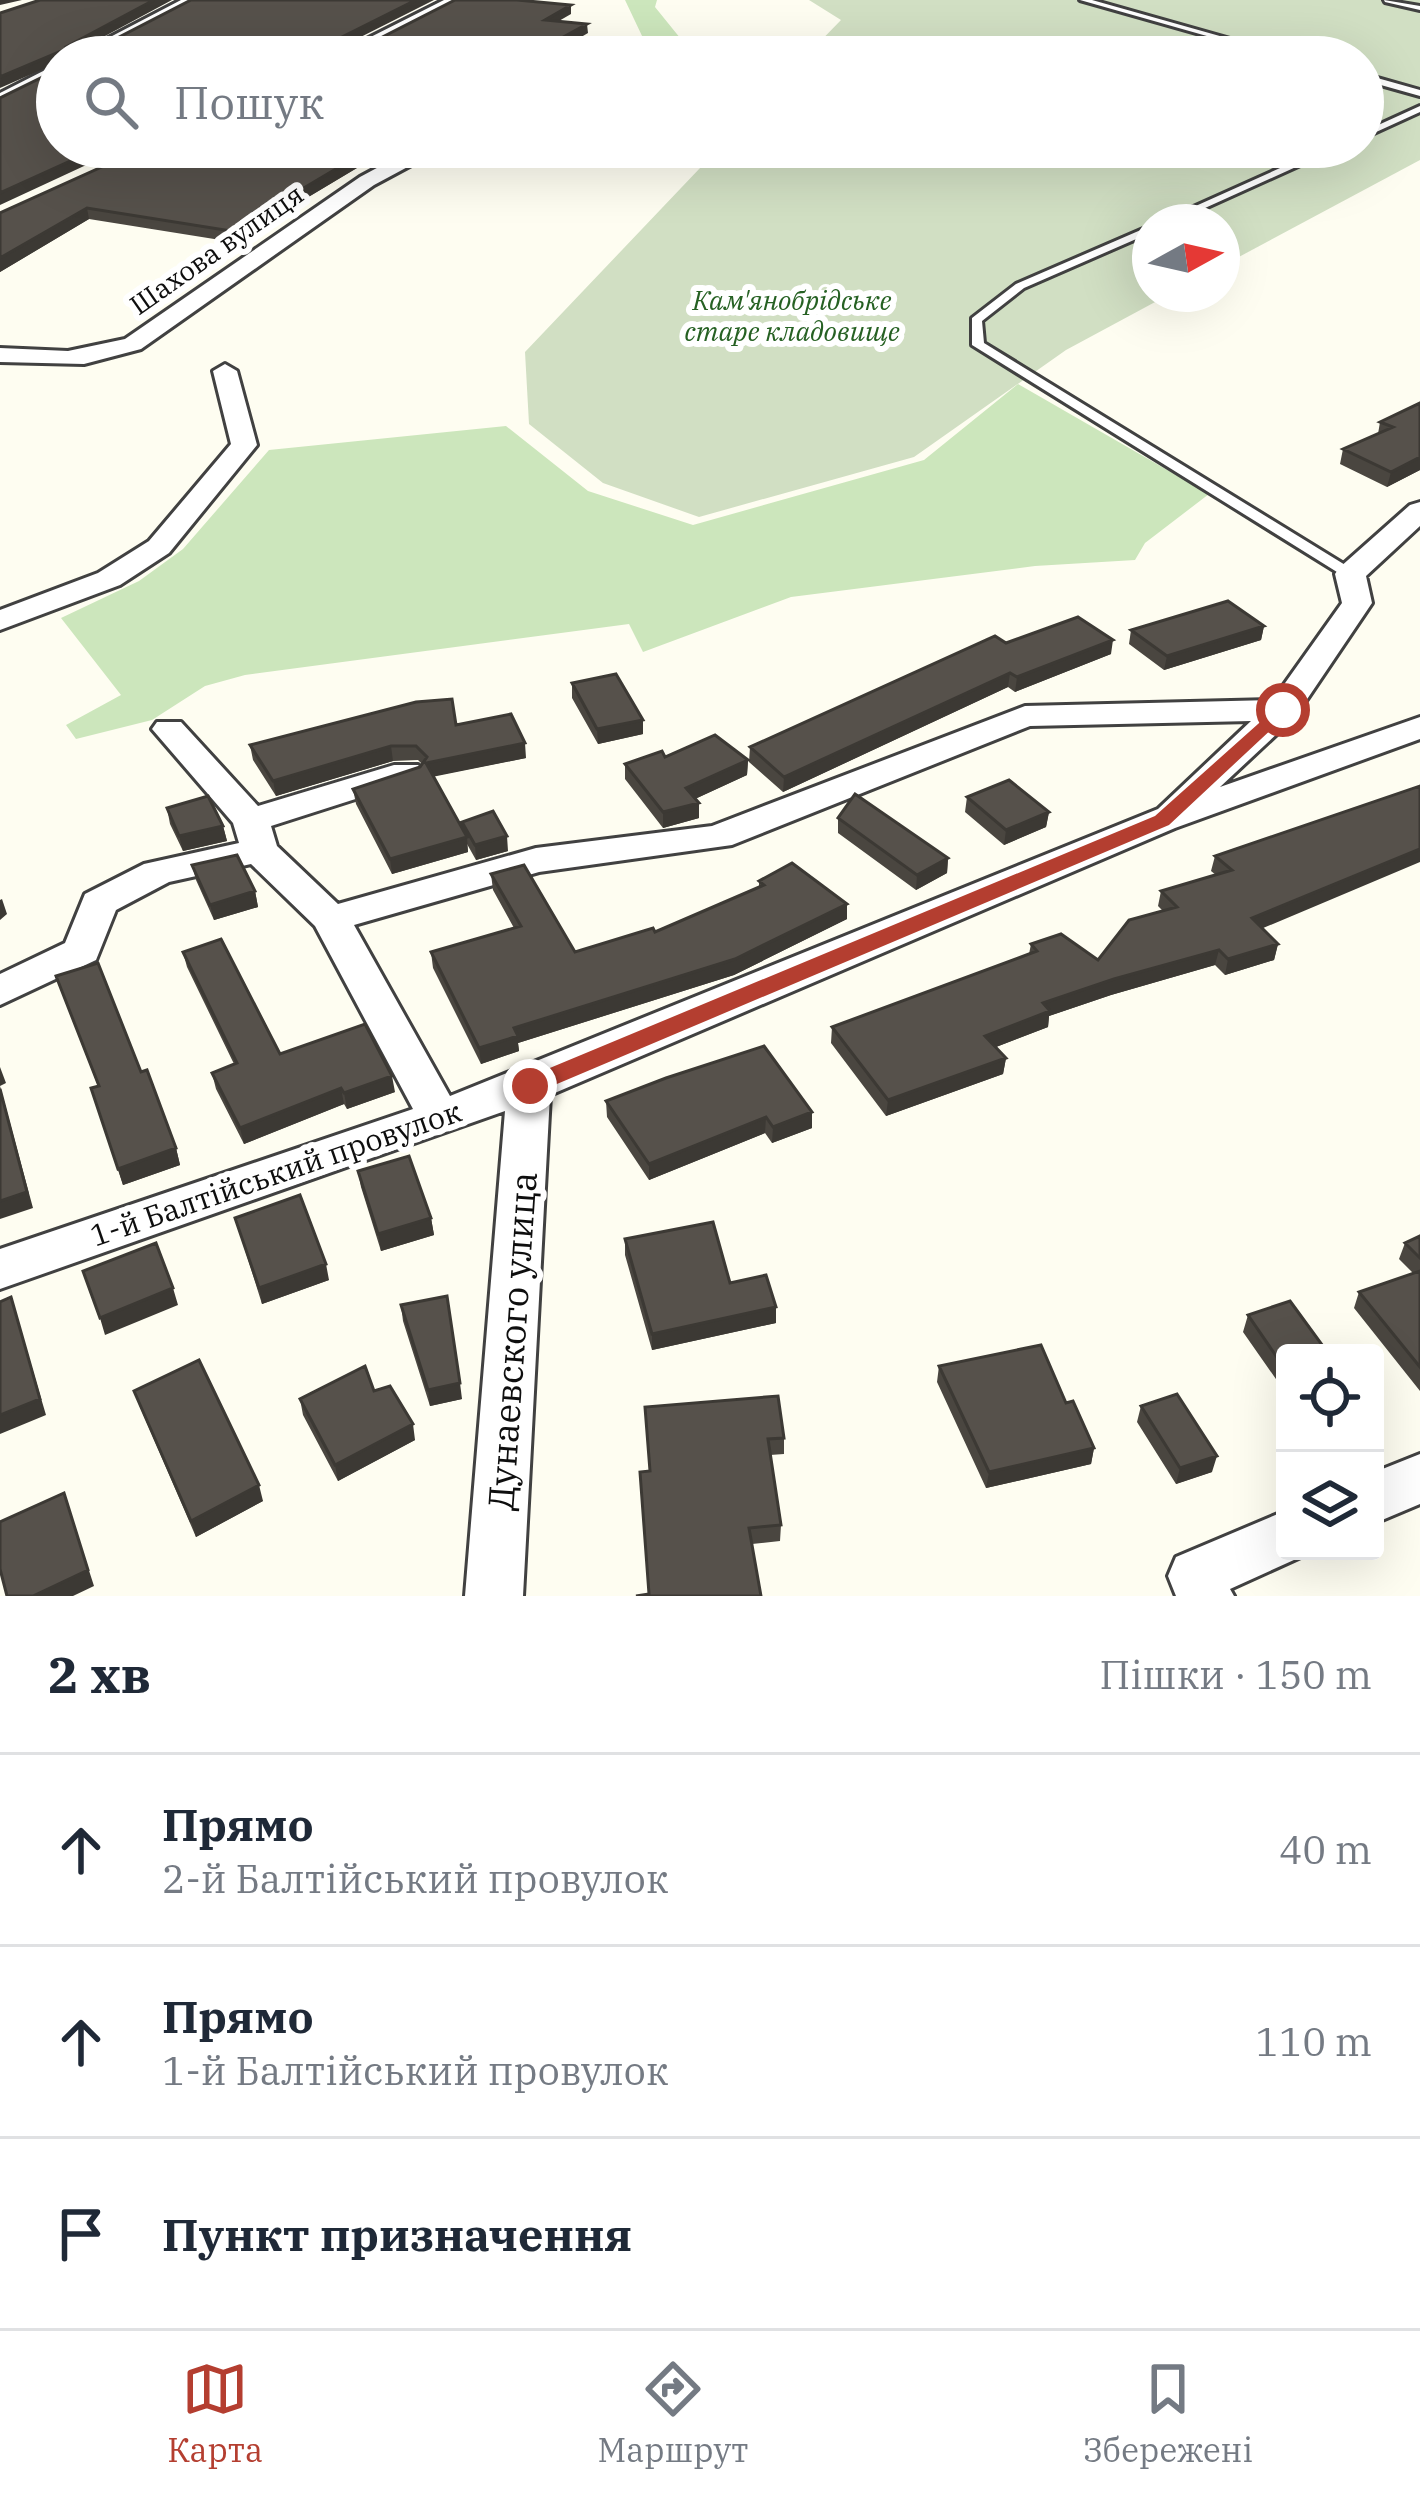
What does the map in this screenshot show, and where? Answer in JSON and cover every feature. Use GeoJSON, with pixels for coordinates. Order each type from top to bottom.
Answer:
{"type":"FeatureCollection","features":[{"type":"Feature","properties":{"kind":"street"},"geometry":{"type":"LineString","coordinates":[[121,36],[192,0]]}},
{"type":"Feature","properties":{"kind":"street"},"geometry":{"type":"LineString","coordinates":[[383,36],[456,0]]}},
{"type":"Feature","properties":{"kind":"street"},"geometry":{"type":"LineString","coordinates":[[0,100],[36,80]]}},
{"type":"Feature","properties":{"kind":"street","name":"Шахова вулиця"},"geometry":{"type":"LineString","coordinates":[[0,356],[74,360],[101,357],[133,344],[392,168]]}},
{"type":"Feature","properties":{"kind":"street"},"geometry":{"type":"LineString","coordinates":[[0,621],[109,579],[159,547],[244,445],[225,371]]}},
{"type":"Feature","properties":{"kind":"street"},"geometry":{"type":"LineString","coordinates":[[1162,820],[1283,710],[1357,603],[1351,574],[1420,511]]}},
{"type":"Feature","properties":{"kind":"street"},"geometry":{"type":"LineString","coordinates":[[331,919],[536,860],[719,838],[1025,716],[1283,710]]}},
{"type":"Feature","properties":{"kind":"street","name":"1-й Балтійський провулок"},"geometry":{"type":"LineString","coordinates":[[0,1269],[530,1086],[1162,820],[1420,727]]}},
{"type":"Feature","properties":{"kind":"street"},"geometry":{"type":"LineString","coordinates":[[169,729],[255,836],[331,919],[439,1117]]}},
{"type":"Feature","properties":{"kind":"street"},"geometry":{"type":"LineString","coordinates":[[0,992],[82,951],[99,903],[157,873],[406,772]]}},
{"type":"Feature","properties":{"kind":"street","name":"Дунаевского улица"},"geometry":{"type":"LineString","coordinates":[[494,1596],[530,1086]]}},
{"type":"Feature","properties":{"kind":"street"},"geometry":{"type":"LineString","coordinates":[[1384,1494],[1420,1478]]}},
{"type":"Feature","properties":{"kind":"street"},"geometry":{"type":"LineString","coordinates":[[1205,1596],[1196,1576],[1276,1541]]}},
{"type":"Feature","properties":{"kind":"lane"},"geometry":{"type":"LineString","coordinates":[[1084,0],[1214,36]]}},
{"type":"Feature","properties":{"kind":"lane"},"geometry":{"type":"LineString","coordinates":[[1388,0],[1420,8]]}},
{"type":"Feature","properties":{"kind":"lane"},"geometry":{"type":"LineString","coordinates":[[1384,83],[1420,93]]}},
{"type":"Feature","properties":{"kind":"lane"},"geometry":{"type":"LineString","coordinates":[[1384,126],[1420,110]]}},
{"type":"Feature","properties":{"kind":"lane"},"geometry":{"type":"LineString","coordinates":[[1206,204],[1287,168]]}},
{"type":"Feature","properties":{"kind":"lane"},"geometry":{"type":"LineString","coordinates":[[1132,237],[1020,286],[976,320],[978,346],[1134,436],[1351,574]]}},
{"type":"Feature","properties":{"kind":"green space"},"geometry":{"type":"Polygon","coordinates":[[[625,0],[657,0],[655,7],[678,36],[642,36],[625,0]]]}},
{"type":"Feature","properties":{"kind":"green space","name":"Кам'янобрідське старе кладовище"},"geometry":{"type":"Polygon","coordinates":[[[809,0],[1420,0],[1420,160],[1240,256],[1240,204],[1132,204],[1132,312],[1137,312],[1066,350],[914,457],[699,517],[603,483],[529,424],[525,352],[700,168],[1384,168],[1384,36],[825,36],[841,20],[809,0]]]}},
{"type":"Feature","properties":{"kind":"green space"},"geometry":{"type":"Polygon","coordinates":[[[1018,384],[1209,494],[1145,543],[1135,560],[1035,566],[791,597],[643,652],[629,624],[245,675],[205,686],[152,720],[76,739],[66,725],[121,695],[61,618],[139,581],[183,549],[269,450],[506,426],[588,491],[693,525],[924,460],[1018,384]]]}},
{"type":"Feature","properties":{"kind":"building"},"geometry":{"type":"Polygon","coordinates":[[[40,0],[154,0],[87,36],[36,36],[36,62],[0,77],[0,13],[40,0]]]}},
{"type":"Feature","properties":{"kind":"building"},"geometry":{"type":"Polygon","coordinates":[[[191,0],[416,0],[344,36],[121,36],[191,0]]]}},
{"type":"Feature","properties":{"kind":"building"},"geometry":{"type":"Polygon","coordinates":[[[455,0],[571,5],[545,20],[587,24],[565,36],[384,36],[455,0]]]}},
{"type":"Feature","properties":{"kind":"building"},"geometry":{"type":"Polygon","coordinates":[[[36,80],[36,168],[55,168],[0,193],[0,98],[36,80]]]}},
{"type":"Feature","properties":{"kind":"building"},"geometry":{"type":"Polygon","coordinates":[[[100,168],[338,168],[231,231],[87,208],[0,258],[0,213],[100,168]]]}},
{"type":"Feature","properties":{"kind":"building"},"geometry":{"type":"Polygon","coordinates":[[[1420,403],[1420,457],[1391,472],[1343,449],[1393,427],[1380,422],[1420,403]]]}},
{"type":"Feature","properties":{"kind":"building"},"geometry":{"type":"Polygon","coordinates":[[[1228,601],[1264,626],[1167,656],[1131,630],[1228,601]]]}},
{"type":"Feature","properties":{"kind":"building"},"geometry":{"type":"Polygon","coordinates":[[[1078,617],[1113,640],[1017,677],[1010,673],[784,777],[750,747],[995,636],[1006,643],[1078,617]]]}},
{"type":"Feature","properties":{"kind":"building"},"geometry":{"type":"Polygon","coordinates":[[[616,674],[643,720],[597,729],[572,683],[616,674]]]}},
{"type":"Feature","properties":{"kind":"building"},"geometry":{"type":"Polygon","coordinates":[[[452,699],[456,725],[511,714],[525,743],[426,763],[467,837],[390,859],[353,789],[420,767],[427,757],[416,746],[391,746],[273,781],[250,745],[416,702],[452,699]]]}},
{"type":"Feature","properties":{"kind":"building"},"geometry":{"type":"Polygon","coordinates":[[[715,735],[748,760],[686,788],[699,803],[663,812],[625,764],[662,751],[665,757],[715,735]]]}},
{"type":"Feature","properties":{"kind":"building"},"geometry":{"type":"Polygon","coordinates":[[[1009,780],[1049,812],[1006,830],[967,797],[1009,780]]]}},
{"type":"Feature","properties":{"kind":"building"},"geometry":{"type":"Polygon","coordinates":[[[1420,786],[1420,849],[1252,918],[1278,944],[1228,959],[1219,950],[1043,1003],[1050,1011],[985,1036],[1006,1058],[888,1100],[832,1027],[1037,951],[1031,944],[1061,934],[1098,960],[1129,920],[1177,907],[1161,891],[1232,870],[1215,856],[1420,786]]]}},
{"type":"Feature","properties":{"kind":"building"},"geometry":{"type":"Polygon","coordinates":[[[855,794],[948,858],[917,875],[838,818],[855,794]]]}},
{"type":"Feature","properties":{"kind":"building"},"geometry":{"type":"Polygon","coordinates":[[[208,796],[223,826],[179,836],[167,808],[208,796]]]}},
{"type":"Feature","properties":{"kind":"building"},"geometry":{"type":"Polygon","coordinates":[[[493,811],[507,836],[475,845],[462,822],[493,811]]]}},
{"type":"Feature","properties":{"kind":"building"},"geometry":{"type":"Polygon","coordinates":[[[237,855],[255,891],[210,905],[192,865],[237,855]]]}},
{"type":"Feature","properties":{"kind":"building"},"geometry":{"type":"Polygon","coordinates":[[[792,863],[847,904],[735,959],[514,1028],[518,1036],[479,1048],[431,952],[521,926],[491,874],[524,865],[575,952],[653,928],[655,932],[764,885],[759,881],[792,863]]]}},
{"type":"Feature","properties":{"kind":"building"},"geometry":{"type":"Polygon","coordinates":[[[221,939],[280,1054],[365,1024],[392,1076],[344,1093],[341,1088],[240,1128],[212,1073],[237,1063],[183,952],[221,939]]]}},
{"type":"Feature","properties":{"kind":"building"},"geometry":{"type":"Polygon","coordinates":[[[98,963],[176,1148],[118,1169],[91,1088],[99,1086],[56,976],[98,963]]]}},
{"type":"Feature","properties":{"kind":"building"},"geometry":{"type":"Polygon","coordinates":[[[764,1046],[812,1112],[773,1127],[766,1117],[649,1164],[606,1101],[666,1078],[764,1046]]]}},
{"type":"Feature","properties":{"kind":"building"},"geometry":{"type":"Polygon","coordinates":[[[0,1089],[27,1192],[0,1201],[0,1089]]]}},
{"type":"Feature","properties":{"kind":"building"},"geometry":{"type":"Polygon","coordinates":[[[409,1156],[431,1218],[378,1234],[358,1171],[409,1156]]]}},
{"type":"Feature","properties":{"kind":"building"},"geometry":{"type":"Polygon","coordinates":[[[300,1195],[326,1264],[259,1288],[235,1218],[300,1195]]]}},
{"type":"Feature","properties":{"kind":"building"},"geometry":{"type":"Polygon","coordinates":[[[713,1222],[730,1283],[766,1275],[776,1307],[652,1334],[625,1239],[713,1222]]]}},
{"type":"Feature","properties":{"kind":"building"},"geometry":{"type":"Polygon","coordinates":[[[1420,1236],[1420,1258],[1405,1243],[1420,1236]]]}},
{"type":"Feature","properties":{"kind":"building"},"geometry":{"type":"Polygon","coordinates":[[[156,1243],[173,1288],[100,1318],[83,1271],[156,1243]]]}},
{"type":"Feature","properties":{"kind":"building"},"geometry":{"type":"Polygon","coordinates":[[[1420,1271],[1420,1367],[1359,1292],[1420,1271]]]}},
{"type":"Feature","properties":{"kind":"building"},"geometry":{"type":"Polygon","coordinates":[[[447,1296],[460,1383],[428,1390],[401,1305],[447,1296]]]}},
{"type":"Feature","properties":{"kind":"building"},"geometry":{"type":"Polygon","coordinates":[[[11,1297],[40,1399],[0,1415],[0,1302],[11,1297]]]}},
{"type":"Feature","properties":{"kind":"building"},"geometry":{"type":"Polygon","coordinates":[[[1290,1301],[1321,1344],[1276,1344],[1276,1356],[1248,1315],[1290,1301]]]}},
{"type":"Feature","properties":{"kind":"building"},"geometry":{"type":"Polygon","coordinates":[[[1041,1345],[1066,1403],[1073,1401],[1094,1448],[989,1472],[939,1366],[1041,1345]]]}},
{"type":"Feature","properties":{"kind":"building"},"geometry":{"type":"Polygon","coordinates":[[[199,1360],[259,1485],[191,1521],[134,1391],[199,1360]]]}},
{"type":"Feature","properties":{"kind":"building"},"geometry":{"type":"Polygon","coordinates":[[[365,1366],[374,1391],[390,1386],[413,1424],[335,1465],[300,1399],[365,1366]]]}},
{"type":"Feature","properties":{"kind":"building"},"geometry":{"type":"Polygon","coordinates":[[[1177,1394],[1217,1456],[1180,1468],[1141,1406],[1177,1394]]]}},
{"type":"Feature","properties":{"kind":"building"},"geometry":{"type":"Polygon","coordinates":[[[778,1396],[784,1438],[768,1439],[781,1525],[749,1528],[761,1596],[636,1596],[649,1594],[640,1472],[650,1471],[645,1407],[778,1396]]]}},
{"type":"Feature","properties":{"kind":"building"},"geometry":{"type":"Polygon","coordinates":[[[64,1493],[88,1570],[33,1596],[7,1596],[0,1569],[0,1522],[64,1493]]]}},
{"type":"Feature","properties":{"kind":"route"},"geometry":{"type":"LineString","coordinates":[[530,1086],[1162,820],[1283,710]]}}]}
